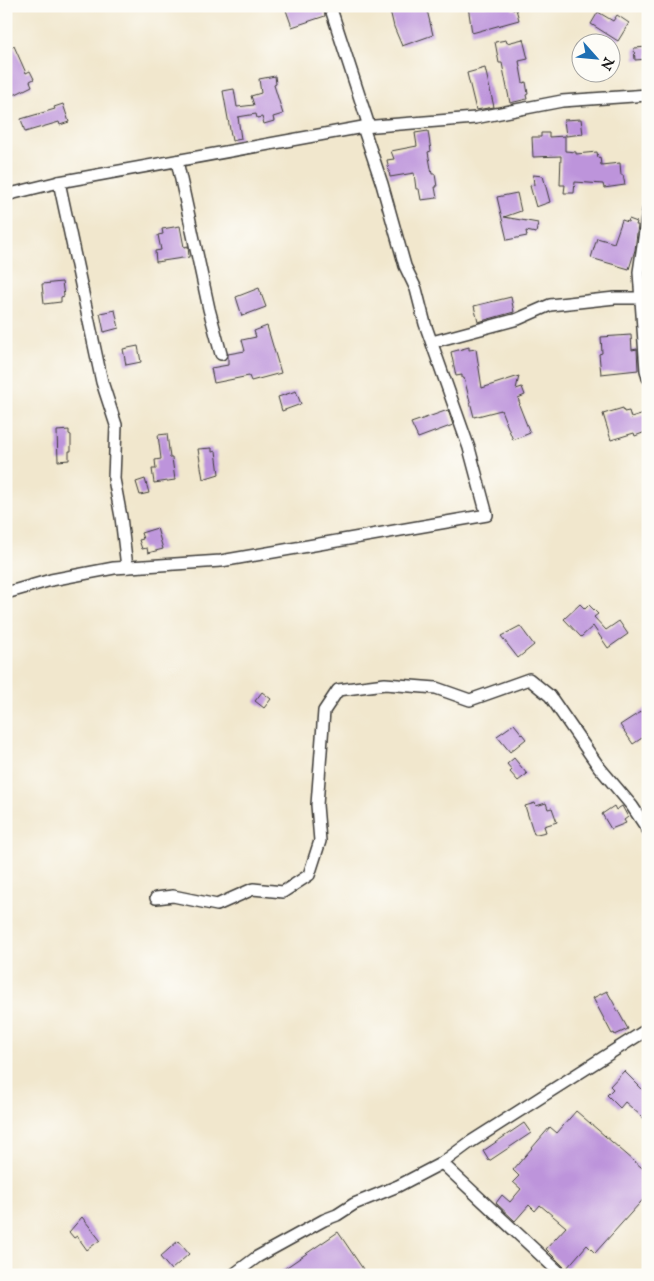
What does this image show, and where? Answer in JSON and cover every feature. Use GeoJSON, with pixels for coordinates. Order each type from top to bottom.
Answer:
{"type":"FeatureCollection","features":[{"type":"Feature","properties":{"kind":"street"},"geometry":{"type":"LineString","coordinates":[[6,593],[51,580],[126,567],[221,561],[487,515],[469,448],[432,342],[416,289],[404,266],[366,126],[330,6]]}},
{"type":"Feature","properties":{"kind":"street"},"geometry":{"type":"LineString","coordinates":[[6,194],[59,182],[366,126],[475,118],[562,101],[648,95]]}},
{"type":"Feature","properties":{"kind":"street"},"geometry":{"type":"LineString","coordinates":[[177,161],[209,309],[221,354]]}},
{"type":"Feature","properties":{"kind":"street"},"geometry":{"type":"LineString","coordinates":[[59,182],[102,382],[116,425],[114,479],[121,518],[126,567]]}},
{"type":"Feature","properties":{"kind":"street"},"geometry":{"type":"LineString","coordinates":[[648,211],[639,272],[648,378]]}},
{"type":"Feature","properties":{"kind":"street"},"geometry":{"type":"LineString","coordinates":[[432,342],[518,319],[550,306],[615,298],[640,298]]}},
{"type":"Feature","properties":{"kind":"street"},"geometry":{"type":"LineString","coordinates":[[156,898],[173,896],[217,905],[253,889],[283,892],[309,875],[320,841],[317,805],[324,711],[338,690],[385,684],[436,688],[470,700],[529,679],[550,696],[599,767],[632,806],[648,830]]}},
{"type":"Feature","properties":{"kind":"street"},"geometry":{"type":"LineString","coordinates":[[233,1275],[256,1257],[324,1220],[337,1215],[354,1204],[398,1186],[442,1163],[469,1143],[648,1029]]}},
{"type":"Feature","properties":{"kind":"street"},"geometry":{"type":"LineString","coordinates":[[442,1163],[562,1275]]}},
{"type":"Feature","properties":{"kind":"building"},"geometry":{"type":"Polygon","coordinates":[[[292,6],[323,6],[325,16],[292,27],[286,10],[293,8],[292,6]]]}},
{"type":"Feature","properties":{"kind":"building"},"geometry":{"type":"Polygon","coordinates":[[[389,6],[426,6],[433,35],[402,46],[394,27],[389,6]]]}},
{"type":"Feature","properties":{"kind":"building"},"geometry":{"type":"Polygon","coordinates":[[[468,6],[512,6],[513,10],[516,9],[519,20],[472,33],[468,6]]]}},
{"type":"Feature","properties":{"kind":"building"},"geometry":{"type":"Polygon","coordinates":[[[598,12],[613,21],[617,15],[629,23],[622,34],[622,32],[604,32],[591,24],[598,12]]]}},
{"type":"Feature","properties":{"kind":"building"},"geometry":{"type":"Polygon","coordinates":[[[523,39],[528,59],[519,61],[523,83],[526,82],[527,99],[510,103],[502,63],[499,63],[495,42],[506,40],[507,43],[523,39]]]}},
{"type":"Feature","properties":{"kind":"building"},"geometry":{"type":"Polygon","coordinates":[[[14,46],[26,73],[30,71],[34,79],[30,81],[32,86],[14,95],[10,86],[6,87],[6,50],[14,46]]]}},
{"type":"Feature","properties":{"kind":"building"},"geometry":{"type":"Polygon","coordinates":[[[648,47],[648,59],[635,60],[634,48],[648,47]]]}},
{"type":"Feature","properties":{"kind":"building"},"geometry":{"type":"Polygon","coordinates":[[[485,68],[494,107],[476,110],[467,73],[485,68]]]}},
{"type":"Feature","properties":{"kind":"building"},"geometry":{"type":"Polygon","coordinates":[[[275,76],[276,84],[274,85],[283,114],[273,117],[274,121],[264,124],[262,117],[257,118],[256,114],[238,117],[241,139],[232,141],[223,91],[234,89],[237,107],[254,105],[251,96],[261,93],[259,79],[275,76]]]}},
{"type":"Feature","properties":{"kind":"building"},"geometry":{"type":"Polygon","coordinates":[[[63,104],[69,122],[60,125],[59,122],[25,132],[21,119],[55,109],[54,107],[63,104]]]}},
{"type":"Feature","properties":{"kind":"building"},"geometry":{"type":"Polygon","coordinates":[[[581,119],[583,134],[566,136],[564,120],[581,119]]]}},
{"type":"Feature","properties":{"kind":"building"},"geometry":{"type":"Polygon","coordinates":[[[428,131],[431,151],[428,152],[432,174],[435,174],[437,198],[421,200],[419,189],[416,189],[414,173],[390,177],[387,160],[394,159],[391,151],[417,146],[415,133],[428,131]]]}},
{"type":"Feature","properties":{"kind":"building"},"geometry":{"type":"Polygon","coordinates":[[[541,133],[549,133],[549,137],[565,136],[565,151],[576,152],[576,154],[597,152],[601,165],[620,163],[621,175],[623,175],[625,185],[604,188],[603,184],[575,182],[574,193],[564,193],[565,185],[560,185],[561,156],[533,157],[532,137],[541,137],[541,133]]]}},
{"type":"Feature","properties":{"kind":"building"},"geometry":{"type":"Polygon","coordinates":[[[533,175],[543,176],[550,202],[536,207],[530,186],[534,185],[533,175]]]}},
{"type":"Feature","properties":{"kind":"building"},"geometry":{"type":"Polygon","coordinates":[[[517,193],[521,211],[504,217],[538,223],[536,233],[526,231],[527,236],[507,240],[497,197],[517,193]]]}},
{"type":"Feature","properties":{"kind":"building"},"geometry":{"type":"Polygon","coordinates":[[[629,219],[637,222],[636,225],[638,225],[635,250],[629,269],[591,258],[597,238],[614,243],[622,220],[628,222],[629,219]]]}},
{"type":"Feature","properties":{"kind":"building"},"geometry":{"type":"Polygon","coordinates":[[[180,226],[184,247],[188,246],[189,257],[156,262],[155,251],[161,250],[158,235],[163,234],[162,229],[180,226]]]}},
{"type":"Feature","properties":{"kind":"building"},"geometry":{"type":"Polygon","coordinates":[[[62,282],[64,296],[61,297],[61,302],[44,304],[42,284],[62,282]]]}},
{"type":"Feature","properties":{"kind":"building"},"geometry":{"type":"Polygon","coordinates":[[[259,288],[266,307],[242,316],[236,297],[259,288]]]}},
{"type":"Feature","properties":{"kind":"building"},"geometry":{"type":"Polygon","coordinates":[[[511,297],[514,312],[478,322],[474,306],[511,297]]]}},
{"type":"Feature","properties":{"kind":"building"},"geometry":{"type":"Polygon","coordinates":[[[115,310],[119,328],[104,332],[100,313],[115,310]]]}},
{"type":"Feature","properties":{"kind":"building"},"geometry":{"type":"Polygon","coordinates":[[[267,326],[281,373],[251,381],[249,376],[214,383],[211,368],[228,365],[228,354],[245,351],[242,340],[256,337],[254,331],[267,326]]]}},
{"type":"Feature","properties":{"kind":"building"},"geometry":{"type":"Polygon","coordinates":[[[631,335],[632,350],[637,349],[638,370],[601,374],[599,354],[602,353],[601,337],[631,335]]]}},
{"type":"Feature","properties":{"kind":"building"},"geometry":{"type":"Polygon","coordinates":[[[138,346],[141,362],[126,365],[123,349],[138,346]]]}},
{"type":"Feature","properties":{"kind":"building"},"geometry":{"type":"Polygon","coordinates":[[[469,347],[469,350],[476,349],[482,388],[519,376],[516,389],[522,387],[525,395],[518,398],[519,405],[530,433],[513,440],[501,410],[474,417],[464,378],[462,378],[462,375],[456,376],[451,352],[469,347]]]}},
{"type":"Feature","properties":{"kind":"building"},"geometry":{"type":"Polygon","coordinates":[[[296,391],[301,404],[282,411],[278,397],[296,391]]]}},
{"type":"Feature","properties":{"kind":"building"},"geometry":{"type":"Polygon","coordinates":[[[623,408],[624,412],[629,411],[631,418],[644,414],[645,418],[648,417],[648,431],[635,436],[634,433],[611,440],[603,414],[623,408]]]}},
{"type":"Feature","properties":{"kind":"building"},"geometry":{"type":"Polygon","coordinates":[[[448,410],[453,425],[418,438],[411,423],[448,410]]]}},
{"type":"Feature","properties":{"kind":"building"},"geometry":{"type":"Polygon","coordinates":[[[69,430],[71,435],[71,451],[69,451],[69,460],[58,461],[57,431],[69,430]]]}},
{"type":"Feature","properties":{"kind":"building"},"geometry":{"type":"Polygon","coordinates":[[[167,434],[175,480],[154,483],[152,469],[156,469],[155,460],[161,459],[158,435],[167,434]]]}},
{"type":"Feature","properties":{"kind":"building"},"geometry":{"type":"Polygon","coordinates":[[[212,448],[212,452],[216,451],[219,474],[203,479],[198,449],[212,448]]]}},
{"type":"Feature","properties":{"kind":"building"},"geometry":{"type":"Polygon","coordinates":[[[145,479],[149,493],[140,495],[136,482],[145,479]]]}},
{"type":"Feature","properties":{"kind":"building"},"geometry":{"type":"Polygon","coordinates":[[[157,528],[163,549],[148,553],[147,548],[142,549],[139,540],[143,539],[141,533],[157,528]]]}},
{"type":"Feature","properties":{"kind":"building"},"geometry":{"type":"Polygon","coordinates":[[[580,604],[585,609],[589,605],[598,614],[594,617],[606,630],[619,621],[628,634],[608,648],[593,626],[581,637],[564,619],[580,604]]]}},
{"type":"Feature","properties":{"kind":"building"},"geometry":{"type":"Polygon","coordinates":[[[520,626],[534,645],[518,658],[501,636],[520,626]]]}},
{"type":"Feature","properties":{"kind":"building"},"geometry":{"type":"Polygon","coordinates":[[[262,692],[271,699],[264,708],[255,701],[262,692]]]}},
{"type":"Feature","properties":{"kind":"building"},"geometry":{"type":"Polygon","coordinates":[[[648,707],[648,734],[633,744],[620,725],[648,707]]]}},
{"type":"Feature","properties":{"kind":"building"},"geometry":{"type":"Polygon","coordinates":[[[514,724],[526,739],[510,752],[497,736],[514,724]]]}},
{"type":"Feature","properties":{"kind":"building"},"geometry":{"type":"Polygon","coordinates":[[[514,758],[527,774],[518,781],[510,772],[512,770],[507,764],[514,758]]]}},
{"type":"Feature","properties":{"kind":"building"},"geometry":{"type":"Polygon","coordinates":[[[535,803],[536,806],[546,803],[548,809],[552,808],[557,822],[544,826],[546,832],[537,834],[534,834],[525,806],[535,803]]]}},
{"type":"Feature","properties":{"kind":"building"},"geometry":{"type":"Polygon","coordinates":[[[614,806],[616,810],[622,806],[628,817],[624,820],[626,823],[611,829],[602,814],[614,806]]]}},
{"type":"Feature","properties":{"kind":"building"},"geometry":{"type":"Polygon","coordinates":[[[607,991],[628,1029],[615,1035],[614,1033],[612,1034],[593,998],[607,991]]]}},
{"type":"Feature","properties":{"kind":"building"},"geometry":{"type":"Polygon","coordinates":[[[624,1071],[648,1095],[648,1122],[625,1102],[620,1108],[607,1095],[613,1089],[610,1086],[624,1071]]]}},
{"type":"Feature","properties":{"kind":"building"},"geometry":{"type":"Polygon","coordinates":[[[576,1111],[648,1173],[648,1194],[595,1253],[587,1245],[566,1269],[546,1249],[566,1227],[540,1205],[535,1211],[529,1205],[515,1221],[496,1203],[502,1195],[510,1202],[521,1189],[513,1182],[519,1176],[513,1170],[550,1127],[557,1133],[576,1111]]]}},
{"type":"Feature","properties":{"kind":"building"},"geometry":{"type":"Polygon","coordinates":[[[524,1123],[531,1133],[489,1161],[483,1151],[524,1123]]]}},
{"type":"Feature","properties":{"kind":"building"},"geometry":{"type":"Polygon","coordinates":[[[82,1217],[100,1240],[87,1250],[77,1236],[74,1238],[69,1232],[82,1217]]]}},
{"type":"Feature","properties":{"kind":"building"},"geometry":{"type":"Polygon","coordinates":[[[338,1232],[363,1269],[355,1275],[275,1275],[338,1232]]]}},
{"type":"Feature","properties":{"kind":"building"},"geometry":{"type":"Polygon","coordinates":[[[178,1241],[189,1254],[171,1270],[160,1257],[178,1241]]]}}]}
